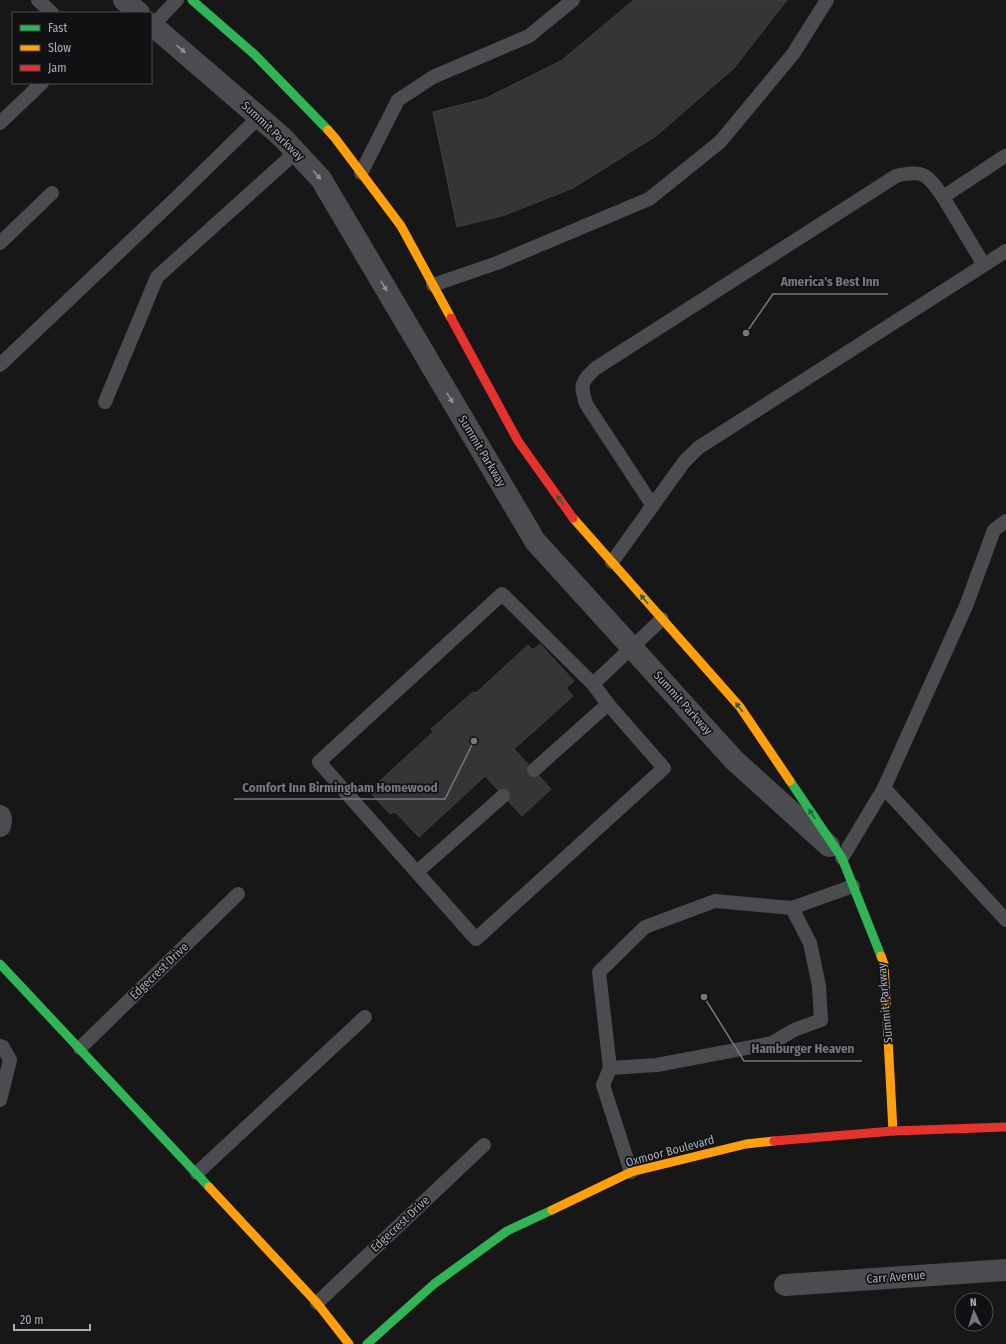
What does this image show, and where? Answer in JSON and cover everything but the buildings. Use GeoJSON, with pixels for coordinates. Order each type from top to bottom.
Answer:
{"type":"FeatureCollection","features":[{"type":"Feature","properties":{"kind":"street","name":"Summit Parkway"},"geometry":{"type":"LineString","coordinates":[[192,0],[254,54],[335,138],[361,172],[401,226],[518,441],[572,517],[740,708],[842,858],[884,964],[893,1131]]}},
{"type":"Feature","properties":{"kind":"street","name":"Summit Parkway"},"geometry":{"type":"LineString","coordinates":[[152,27],[282,137],[321,179],[535,541],[734,760],[842,858]]}},
{"type":"Feature","properties":{"kind":"street"},"geometry":{"type":"LineString","coordinates":[[0,816],[0,826]]}},
{"type":"Feature","properties":{"kind":"street"},"geometry":{"type":"LineString","coordinates":[[0,964],[317,1303],[349,1344]]}},
{"type":"Feature","properties":{"kind":"street","name":"Oxmoor Boulevard"},"geometry":{"type":"LineString","coordinates":[[367,1344],[434,1284],[507,1230],[631,1172],[746,1144],[893,1131],[1006,1127]]}},
{"type":"Feature","properties":{"kind":"street","name":"Carr Avenue"},"geometry":{"type":"LineString","coordinates":[[785,1285],[1006,1270]]}},
{"type":"Feature","properties":{"kind":"lane"},"geometry":{"type":"LineString","coordinates":[[38,0],[51,12]]}},
{"type":"Feature","properties":{"kind":"lane"},"geometry":{"type":"LineString","coordinates":[[139,12],[177,0]]}},
{"type":"Feature","properties":{"kind":"lane"},"geometry":{"type":"LineString","coordinates":[[361,172],[398,100],[433,77],[529,36],[573,0]]}},
{"type":"Feature","properties":{"kind":"lane"},"geometry":{"type":"LineString","coordinates":[[433,285],[497,262],[649,199],[720,142],[793,54],[827,0]]}},
{"type":"Feature","properties":{"kind":"lane"},"geometry":{"type":"LineString","coordinates":[[0,122],[41,84]]}},
{"type":"Feature","properties":{"kind":"lane"},"geometry":{"type":"LineString","coordinates":[[0,365],[259,117]]}},
{"type":"Feature","properties":{"kind":"lane"},"geometry":{"type":"LineString","coordinates":[[105,402],[157,278],[296,152]]}},
{"type":"Feature","properties":{"kind":"lane"},"geometry":{"type":"LineString","coordinates":[[943,197],[1005,156],[1006,157]]}},
{"type":"Feature","properties":{"kind":"lane"},"geometry":{"type":"LineString","coordinates":[[653,506],[586,404],[582,390],[584,379],[596,368],[896,176],[908,173],[921,173],[932,180],[984,265]]}},
{"type":"Feature","properties":{"kind":"lane"},"geometry":{"type":"LineString","coordinates":[[0,242],[52,193]]}},
{"type":"Feature","properties":{"kind":"lane"},"geometry":{"type":"LineString","coordinates":[[612,562],[684,462],[698,448],[1006,251]]}},
{"type":"Feature","properties":{"kind":"lane"},"geometry":{"type":"LineString","coordinates":[[842,858],[884,788],[966,606],[994,530],[1006,521]]}},
{"type":"Feature","properties":{"kind":"lane"},"geometry":{"type":"LineString","coordinates":[[502,594],[593,684],[608,704],[664,768],[476,939],[319,762],[502,594]]}},
{"type":"Feature","properties":{"kind":"lane"},"geometry":{"type":"LineString","coordinates":[[593,684],[662,619]]}},
{"type":"Feature","properties":{"kind":"lane"},"geometry":{"type":"LineString","coordinates":[[534,770],[608,704]]}},
{"type":"Feature","properties":{"kind":"lane"},"geometry":{"type":"LineString","coordinates":[[884,788],[1006,920]]}},
{"type":"Feature","properties":{"kind":"lane"},"geometry":{"type":"LineString","coordinates":[[417,872],[504,796]]}},
{"type":"Feature","properties":{"kind":"lane"},"geometry":{"type":"LineString","coordinates":[[631,1172],[604,1084],[610,1068],[599,972],[645,927],[715,901],[792,908],[853,886]]}},
{"type":"Feature","properties":{"kind":"lane","name":"Edgecrest Drive"},"geometry":{"type":"LineString","coordinates":[[80,1048],[238,894]]}},
{"type":"Feature","properties":{"kind":"lane"},"geometry":{"type":"LineString","coordinates":[[610,1068],[657,1065],[772,1043],[794,1030],[821,1020],[819,986],[810,943],[792,908]]}},
{"type":"Feature","properties":{"kind":"lane"},"geometry":{"type":"LineString","coordinates":[[197,1174],[365,1017]]}},
{"type":"Feature","properties":{"kind":"lane"},"geometry":{"type":"LineString","coordinates":[[0,1046],[3,1047],[10,1060],[0,1100]]}},
{"type":"Feature","properties":{"kind":"lane","name":"Edgecrest Drive"},"geometry":{"type":"LineString","coordinates":[[317,1303],[484,1145]]}},
{"type":"Feature","properties":{"kind":"traffic: fast"},"geometry":{"type":"LineString","coordinates":[[192,0],[254,54],[328,130]]}},
{"type":"Feature","properties":{"kind":"traffic: fast"},"geometry":{"type":"LineString","coordinates":[[790,781],[842,858],[881,956]]}},
{"type":"Feature","properties":{"kind":"traffic: fast"},"geometry":{"type":"LineString","coordinates":[[0,964],[209,1187]]}},
{"type":"Feature","properties":{"kind":"traffic: fast"},"geometry":{"type":"LineString","coordinates":[[367,1344],[434,1284],[507,1231],[552,1210]]}},
{"type":"Feature","properties":{"kind":"traffic: slow"},"geometry":{"type":"LineString","coordinates":[[328,130],[401,226],[451,318]]}},
{"type":"Feature","properties":{"kind":"traffic: slow"},"geometry":{"type":"LineString","coordinates":[[573,518],[740,707],[790,781]]}},
{"type":"Feature","properties":{"kind":"traffic: slow"},"geometry":{"type":"LineString","coordinates":[[881,956],[884,964],[893,1131]]}},
{"type":"Feature","properties":{"kind":"traffic: slow"},"geometry":{"type":"LineString","coordinates":[[552,1210],[631,1172],[746,1144],[774,1141]]}},
{"type":"Feature","properties":{"kind":"traffic: slow"},"geometry":{"type":"LineString","coordinates":[[209,1187],[317,1303],[349,1344]]}},
{"type":"Feature","properties":{"kind":"traffic: jam"},"geometry":{"type":"LineString","coordinates":[[451,318],[518,441],[573,518]]}},
{"type":"Feature","properties":{"kind":"traffic: jam"},"geometry":{"type":"LineString","coordinates":[[774,1141],[893,1131],[1006,1127]]}},
{"type":"Feature","properties":{"kind":"place","name":"America's Best Inn"},"geometry":{"type":"Point","coordinates":[746,333]}},
{"type":"Feature","properties":{"kind":"place","name":"Comfort Inn Birmingham Homewood"},"geometry":{"type":"Point","coordinates":[474,741]}},
{"type":"Feature","properties":{"kind":"place","name":"Hamburger Heaven"},"geometry":{"type":"Point","coordinates":[704,997]}}]}
